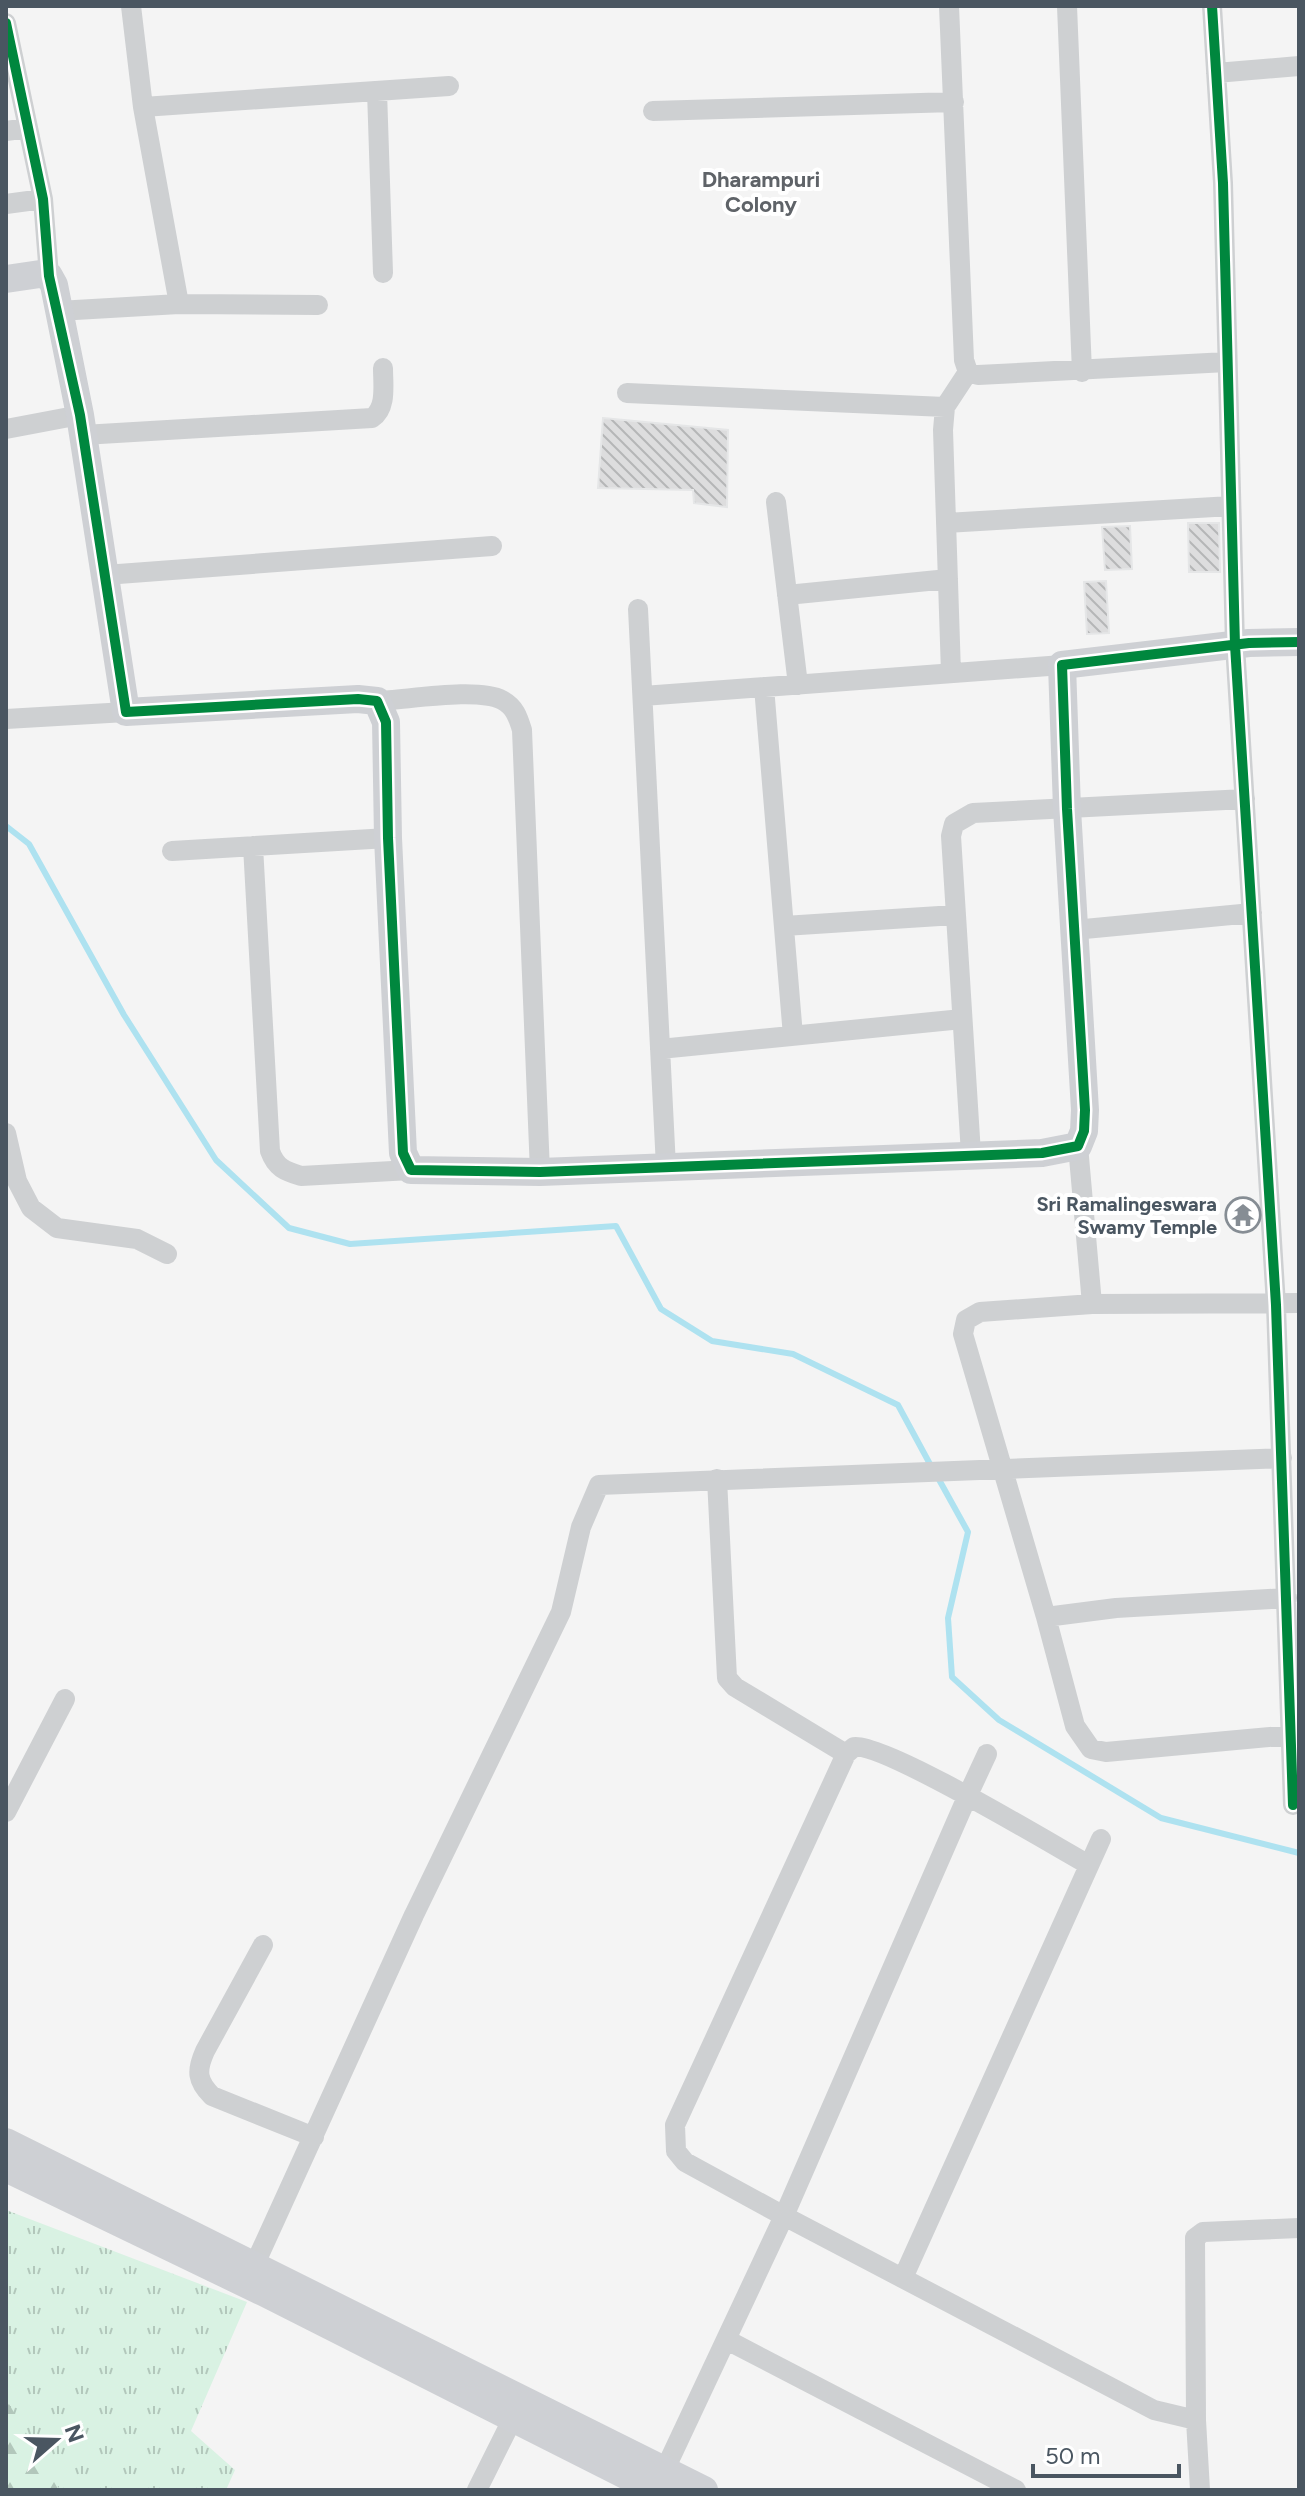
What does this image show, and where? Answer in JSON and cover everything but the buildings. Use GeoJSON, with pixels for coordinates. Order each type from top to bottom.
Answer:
{"type":"FeatureCollection","features":[{"type":"Feature","properties":{"kind":"street"},"geometry":{"type":"LineString","coordinates":[[131,6],[143,107],[179,304]]}},
{"type":"Feature","properties":{"kind":"street"},"geometry":{"type":"LineString","coordinates":[[949,6],[963,345],[968,372],[945,407],[951,673]]}},
{"type":"Feature","properties":{"kind":"street"},"geometry":{"type":"LineString","coordinates":[[1067,6],[1082,372]]}},
{"type":"Feature","properties":{"kind":"street"},"geometry":{"type":"LineString","coordinates":[[1212,6],[1223,183],[1235,645],[1276,1305],[1293,1805]]}},
{"type":"Feature","properties":{"kind":"street"},"geometry":{"type":"LineString","coordinates":[[6,23],[10,58],[43,199],[49,276],[82,425],[126,712]]}},
{"type":"Feature","properties":{"kind":"street"},"geometry":{"type":"LineString","coordinates":[[1216,73],[1299,66]]}},
{"type":"Feature","properties":{"kind":"street"},"geometry":{"type":"LineString","coordinates":[[143,107],[449,86]]}},
{"type":"Feature","properties":{"kind":"street"},"geometry":{"type":"LineString","coordinates":[[377,91],[383,273]]}},
{"type":"Feature","properties":{"kind":"street"},"geometry":{"type":"LineString","coordinates":[[653,111],[954,102]]}},
{"type":"Feature","properties":{"kind":"street"},"geometry":{"type":"LineString","coordinates":[[6,131],[28,128]]}},
{"type":"Feature","properties":{"kind":"street"},"geometry":{"type":"LineString","coordinates":[[6,204],[43,199]]}},
{"type":"Feature","properties":{"kind":"street"},"geometry":{"type":"LineString","coordinates":[[6,279],[40,274],[49,276]]}},
{"type":"Feature","properties":{"kind":"street"},"geometry":{"type":"LineString","coordinates":[[58,311],[179,304],[318,305]]}},
{"type":"Feature","properties":{"kind":"street"},"geometry":{"type":"LineString","coordinates":[[968,372],[978,375],[1082,372],[1227,362]]}},
{"type":"Feature","properties":{"kind":"street"},"geometry":{"type":"LineString","coordinates":[[6,429],[372,418],[379,413],[382,405],[383,368]]}},
{"type":"Feature","properties":{"kind":"street"},"geometry":{"type":"LineString","coordinates":[[627,393],[945,407]]}},
{"type":"Feature","properties":{"kind":"street"},"geometry":{"type":"LineString","coordinates":[[776,502],[798,685]]}},
{"type":"Feature","properties":{"kind":"street"},"geometry":{"type":"LineString","coordinates":[[946,523],[1231,506]]}},
{"type":"Feature","properties":{"kind":"street"},"geometry":{"type":"LineString","coordinates":[[105,575],[492,546]]}},
{"type":"Feature","properties":{"kind":"street"},"geometry":{"type":"LineString","coordinates":[[787,595],[948,579]]}},
{"type":"Feature","properties":{"kind":"street"},"geometry":{"type":"LineString","coordinates":[[638,609],[666,1167]]}},
{"type":"Feature","properties":{"kind":"street"},"geometry":{"type":"LineString","coordinates":[[643,696],[1062,665],[1235,645],[1299,642]]}},
{"type":"Feature","properties":{"kind":"street"},"geometry":{"type":"LineString","coordinates":[[1062,665],[1067,809],[1085,1110],[1084,1131],[1078,1146],[1092,1304]]}},
{"type":"Feature","properties":{"kind":"street"},"geometry":{"type":"LineString","coordinates":[[764,687],[793,1036]]}},
{"type":"Feature","properties":{"kind":"street"},"geometry":{"type":"LineString","coordinates":[[6,719],[484,695],[501,700],[516,711],[522,730],[540,1172]]}},
{"type":"Feature","properties":{"kind":"street"},"geometry":{"type":"LineString","coordinates":[[377,701],[386,722],[388,838],[403,1153],[411,1170]]}},
{"type":"Feature","properties":{"kind":"street"},"geometry":{"type":"LineString","coordinates":[[971,1154],[955,915],[951,836],[954,824],[973,813],[1245,799]]}},
{"type":"Feature","properties":{"kind":"street"},"geometry":{"type":"LineString","coordinates":[[172,851],[388,838]]}},
{"type":"Feature","properties":{"kind":"street"},"geometry":{"type":"LineString","coordinates":[[253,846],[269,1135],[274,1162],[284,1171],[301,1176],[411,1170],[540,1172],[1042,1153],[1078,1146]]}},
{"type":"Feature","properties":{"kind":"street"},"geometry":{"type":"LineString","coordinates":[[1074,930],[1252,913]]}},
{"type":"Feature","properties":{"kind":"street"},"geometry":{"type":"LineString","coordinates":[[784,926],[955,915]]}},
{"type":"Feature","properties":{"kind":"street"},"geometry":{"type":"LineString","coordinates":[[660,1049],[962,1019]]}},
{"type":"Feature","properties":{"kind":"street"},"geometry":{"type":"LineString","coordinates":[[6,1133],[17,1181],[31,1208],[57,1228],[137,1239],[167,1254]]}},
{"type":"Feature","properties":{"kind":"street"},"geometry":{"type":"LineString","coordinates":[[1292,1735],[1106,1752],[1091,1749],[1075,1726],[963,1334],[966,1320],[980,1312],[1092,1304],[1299,1303]]}},
{"type":"Feature","properties":{"kind":"street"},"geometry":{"type":"LineString","coordinates":[[254,2266],[414,1915],[561,1612],[592,1497],[599,1485],[606,1482],[1282,1458]]}},
{"type":"Feature","properties":{"kind":"street"},"geometry":{"type":"LineString","coordinates":[[717,1479],[723,1660],[735,1687],[846,1754]]}},
{"type":"Feature","properties":{"kind":"street"},"geometry":{"type":"LineString","coordinates":[[1046,1617],[1116,1608],[1287,1598]]}},
{"type":"Feature","properties":{"kind":"street"},"geometry":{"type":"LineString","coordinates":[[6,1812],[65,1699]]}},
{"type":"Feature","properties":{"kind":"street"},"geometry":{"type":"LineString","coordinates":[[1089,1865],[876,1749],[854,1747],[846,1754],[675,2125],[676,2151],[685,2162],[784,2216],[1154,2410],[1196,2420]]}},
{"type":"Feature","properties":{"kind":"street"},"geometry":{"type":"LineString","coordinates":[[658,2483],[784,2216],[987,1754]]}},
{"type":"Feature","properties":{"kind":"street"},"geometry":{"type":"LineString","coordinates":[[903,2278],[1101,1839]]}},
{"type":"Feature","properties":{"kind":"street"},"geometry":{"type":"LineString","coordinates":[[263,1945],[197,2069],[201,2086],[212,2096],[314,2137]]}},
{"type":"Feature","properties":{"kind":"street"},"geometry":{"type":"LineString","coordinates":[[6,2142],[254,2266],[658,2483]]}},
{"type":"Feature","properties":{"kind":"street"},"geometry":{"type":"LineString","coordinates":[[6,2168],[513,2418],[658,2483],[704,2490]]}},
{"type":"Feature","properties":{"kind":"street"},"geometry":{"type":"LineString","coordinates":[[1200,2490],[1192,2246],[1195,2238],[1203,2232],[1299,2228]]}},
{"type":"Feature","properties":{"kind":"street"},"geometry":{"type":"LineString","coordinates":[[727,2340],[1016,2490]]}},
{"type":"Feature","properties":{"kind":"street"},"geometry":{"type":"LineString","coordinates":[[477,2490],[513,2418]]}},
{"type":"Feature","properties":{"kind":"green space"},"geometry":{"type":"Polygon","coordinates":[[[6,2210],[247,2302],[191,2431],[235,2470],[226,2490],[6,2490],[6,2210]]]}},
{"type":"Feature","properties":{"kind":"green space"},"geometry":{"type":"Polygon","coordinates":[[[6,2399],[60,2490],[6,2490],[6,2399]]]}},
{"type":"Feature","properties":{"kind":"waterway"},"geometry":{"type":"LineString","coordinates":[[6,826],[29,844],[124,1015],[216,1160],[289,1228],[350,1244],[616,1226],[661,1309],[712,1341],[793,1354],[898,1405],[931,1466]]}},
{"type":"Feature","properties":{"kind":"waterway"},"geometry":{"type":"LineString","coordinates":[[937,1476],[968,1532],[948,1618],[952,1677],[999,1720],[1161,1818],[1299,1853]]}},
{"type":"Feature","properties":{"kind":"cycle path"},"geometry":{"type":"LineString","coordinates":[[1212,6],[1223,183],[1235,645],[1276,1305],[1293,1805]]}},
{"type":"Feature","properties":{"kind":"cycle path"},"geometry":{"type":"LineString","coordinates":[[6,23],[43,199],[49,276],[80,415],[126,712],[358,699],[377,701],[386,722],[388,838],[403,1153],[411,1170],[540,1172],[1042,1153],[1078,1146],[1084,1131],[1085,1110],[1067,809],[1062,665],[1249,643],[1299,642]]}},
{"type":"Feature","properties":{"kind":"place","name":"Sri Ramalingeswara Swamy Temple"},"geometry":{"type":"Point","coordinates":[1243,1215]}},
{"type":"Feature","properties":{"kind":"district","name":"Dharampuri Colony"},"geometry":{"type":"Point","coordinates":[761,192]}}]}
